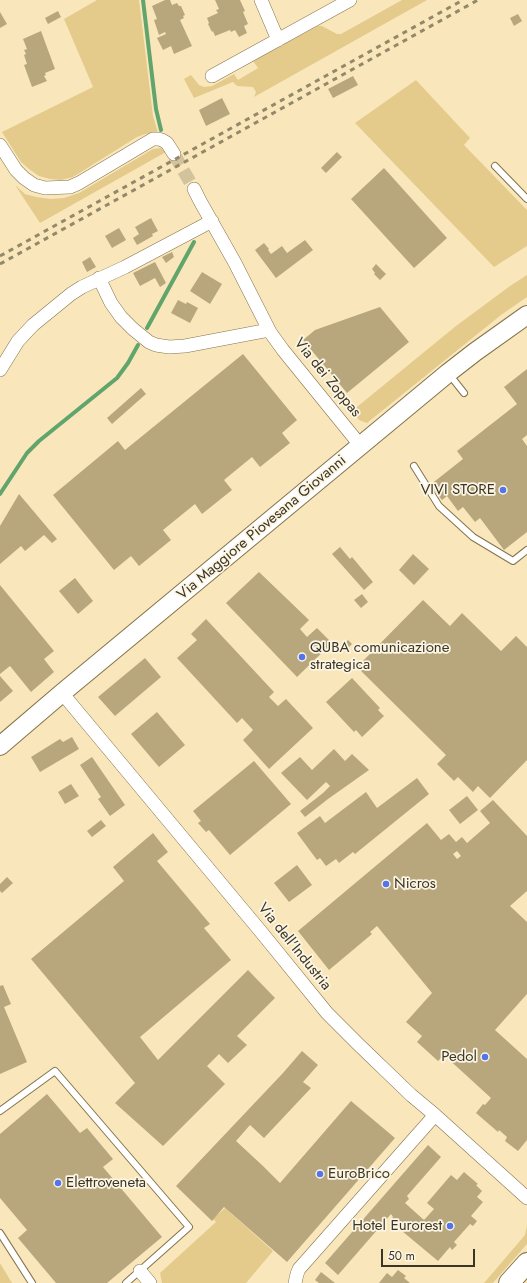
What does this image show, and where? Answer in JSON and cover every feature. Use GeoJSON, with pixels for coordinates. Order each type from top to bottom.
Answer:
{"type":"FeatureCollection","features":[{"type":"Feature","properties":{"kind":"main road"},"geometry":{"type":"LineString","coordinates":[[509,1283],[527,1263]]}},
{"type":"Feature","properties":{"kind":"street"},"geometry":{"type":"LineString","coordinates":[[261,0],[278,40]]}},
{"type":"Feature","properties":{"kind":"street"},"geometry":{"type":"LineString","coordinates":[[212,76],[350,0]]}},
{"type":"Feature","properties":{"kind":"street"},"geometry":{"type":"LineString","coordinates":[[0,145],[16,170],[24,178],[34,185],[45,188],[70,187],[79,183],[153,139],[162,140],[167,143],[174,154]]}},
{"type":"Feature","properties":{"kind":"street","name":"Via dei Zoppas"},"geometry":{"type":"LineString","coordinates":[[194,189],[235,263],[269,330],[283,350],[360,445]]}},
{"type":"Feature","properties":{"kind":"street"},"geometry":{"type":"LineString","coordinates":[[0,370],[18,341],[33,325],[71,294],[99,278],[125,267],[212,222]]}},
{"type":"Feature","properties":{"kind":"street"},"geometry":{"type":"LineString","coordinates":[[99,278],[111,303],[121,317],[149,342],[156,345],[185,346],[269,330]]}},
{"type":"Feature","properties":{"kind":"street","name":"Via Maggiore Piovesana Giovanni"},"geometry":{"type":"LineString","coordinates":[[0,746],[448,373],[474,352],[527,315]]}},
{"type":"Feature","properties":{"kind":"street","name":"Via dell'Industria"},"geometry":{"type":"LineString","coordinates":[[62,693],[327,1013],[401,1085],[527,1198]]}},
{"type":"Feature","properties":{"kind":"street"},"geometry":{"type":"LineString","coordinates":[[295,1283],[296,1274],[299,1269],[435,1115]]}},
{"type":"Feature","properties":{"kind":"street"},"geometry":{"type":"LineString","coordinates":[[140,1271],[150,1283]]}},
{"type":"Feature","properties":{"kind":"lane"},"geometry":{"type":"LineString","coordinates":[[495,166],[527,199]]}},
{"type":"Feature","properties":{"kind":"lane"},"geometry":{"type":"LineString","coordinates":[[448,373],[464,393]]}},
{"type":"Feature","properties":{"kind":"lane"},"geometry":{"type":"LineString","coordinates":[[414,466],[439,506],[473,537],[513,561],[527,550]]}},
{"type":"Feature","properties":{"kind":"lane"},"geometry":{"type":"LineString","coordinates":[[0,1111],[55,1071],[189,1226],[126,1283]]}},
{"type":"Feature","properties":{"kind":"lane"},"geometry":{"type":"LineString","coordinates":[[0,1233],[32,1283]]}},
{"type":"Feature","properties":{"kind":"shaded area"},"geometry":{"type":"Polygon","coordinates":[[[97,0],[139,0],[153,116],[158,133],[145,134],[137,137],[73,177],[61,180],[39,176],[21,162],[2,132],[93,87],[64,19],[97,0]]]}},
{"type":"Feature","properties":{"kind":"shaded area"},"geometry":{"type":"Polygon","coordinates":[[[402,0],[427,0],[254,97],[256,92],[253,87],[237,86],[233,82],[194,98],[184,79],[191,75],[199,85],[204,87],[212,86],[234,74],[238,80],[258,68],[253,61],[318,26],[322,26],[337,34],[341,34],[402,0]]]}},
{"type":"Feature","properties":{"kind":"shaded area"},"geometry":{"type":"Polygon","coordinates":[[[416,80],[470,138],[464,145],[527,210],[527,246],[494,267],[355,123],[416,80]]]}},
{"type":"Feature","properties":{"kind":"shaded area"},"geometry":{"type":"Polygon","coordinates":[[[161,148],[166,152],[40,223],[15,185],[25,194],[36,197],[51,199],[64,198],[79,193],[153,149],[161,148]]]}},
{"type":"Feature","properties":{"kind":"shaded area"},"geometry":{"type":"Polygon","coordinates":[[[527,275],[527,297],[501,315],[367,423],[359,420],[352,411],[456,326],[527,275]]]}},
{"type":"Feature","properties":{"kind":"shaded area"},"geometry":{"type":"Polygon","coordinates":[[[225,1208],[273,1251],[246,1283],[162,1283],[160,1273],[216,1222],[213,1219],[225,1208]]]}},
{"type":"Feature","properties":{"kind":"shaded area"},"geometry":{"type":"Polygon","coordinates":[[[527,1226],[527,1244],[493,1283],[484,1283],[525,1235],[527,1226]]]}},
{"type":"Feature","properties":{"kind":"shaded area"},"geometry":{"type":"Polygon","coordinates":[[[0,1263],[12,1283],[0,1283],[0,1263]]]}},
{"type":"Feature","properties":{"kind":"building"},"geometry":{"type":"Polygon","coordinates":[[[165,0],[170,0],[172,5],[177,3],[181,6],[185,15],[183,16],[184,18],[180,20],[192,46],[174,54],[171,46],[163,50],[157,38],[166,34],[165,32],[159,35],[154,20],[157,19],[152,6],[165,0]]]}},
{"type":"Feature","properties":{"kind":"building"},"geometry":{"type":"Polygon","coordinates":[[[215,0],[240,0],[245,11],[243,12],[248,24],[244,26],[247,33],[239,37],[235,30],[231,32],[230,30],[215,36],[208,24],[207,18],[218,13],[216,10],[219,9],[215,0]]]}},
{"type":"Feature","properties":{"kind":"building"},"geometry":{"type":"Polygon","coordinates":[[[58,11],[61,17],[48,24],[45,18],[58,11]]]}},
{"type":"Feature","properties":{"kind":"building"},"geometry":{"type":"Polygon","coordinates":[[[0,12],[7,24],[0,28],[0,12]]]}},
{"type":"Feature","properties":{"kind":"building"},"geometry":{"type":"Polygon","coordinates":[[[518,14],[522,21],[514,26],[510,18],[518,14]]]}},
{"type":"Feature","properties":{"kind":"building"},"geometry":{"type":"Polygon","coordinates":[[[41,31],[55,69],[45,73],[46,75],[44,76],[47,81],[32,87],[24,65],[27,64],[24,50],[27,49],[23,39],[41,31]]]}},
{"type":"Feature","properties":{"kind":"building"},"geometry":{"type":"Polygon","coordinates":[[[353,76],[358,85],[333,98],[328,89],[353,76]]]}},
{"type":"Feature","properties":{"kind":"building"},"geometry":{"type":"Polygon","coordinates":[[[222,98],[230,114],[206,126],[199,110],[222,98]]]}},
{"type":"Feature","properties":{"kind":"building"},"geometry":{"type":"Polygon","coordinates":[[[337,152],[342,157],[326,173],[321,168],[337,152]]]}},
{"type":"Feature","properties":{"kind":"building"},"geometry":{"type":"Polygon","coordinates":[[[384,168],[447,238],[414,268],[351,199],[384,168]]]}},
{"type":"Feature","properties":{"kind":"building"},"geometry":{"type":"Polygon","coordinates":[[[151,218],[158,231],[152,234],[153,236],[137,245],[133,238],[139,234],[135,227],[151,218]]]}},
{"type":"Feature","properties":{"kind":"building"},"geometry":{"type":"Polygon","coordinates":[[[119,228],[126,240],[112,248],[105,236],[119,228]]]}},
{"type":"Feature","properties":{"kind":"building"},"geometry":{"type":"Polygon","coordinates":[[[305,240],[313,250],[276,278],[255,250],[264,243],[271,254],[282,246],[287,253],[305,240]]]}},
{"type":"Feature","properties":{"kind":"building"},"geometry":{"type":"Polygon","coordinates":[[[172,252],[174,257],[166,263],[162,257],[172,252]]]}},
{"type":"Feature","properties":{"kind":"building"},"geometry":{"type":"Polygon","coordinates":[[[90,257],[96,267],[87,272],[82,262],[90,257]]]}},
{"type":"Feature","properties":{"kind":"building"},"geometry":{"type":"Polygon","coordinates":[[[155,262],[166,283],[160,287],[155,278],[140,286],[133,273],[155,262]]]}},
{"type":"Feature","properties":{"kind":"building"},"geometry":{"type":"Polygon","coordinates":[[[376,264],[386,274],[380,280],[374,274],[375,273],[372,269],[376,264]]]}},
{"type":"Feature","properties":{"kind":"building"},"geometry":{"type":"Polygon","coordinates":[[[202,272],[222,284],[210,304],[190,291],[202,272]]]}},
{"type":"Feature","properties":{"kind":"building"},"geometry":{"type":"Polygon","coordinates":[[[178,300],[186,304],[187,302],[198,308],[190,323],[171,313],[178,300]]]}},
{"type":"Feature","properties":{"kind":"building"},"geometry":{"type":"Polygon","coordinates":[[[380,307],[409,342],[347,393],[303,340],[315,330],[380,307]]]}},
{"type":"Feature","properties":{"kind":"building"},"geometry":{"type":"Polygon","coordinates":[[[243,354],[297,420],[282,433],[290,443],[260,467],[252,457],[224,480],[232,490],[202,514],[195,504],[163,530],[171,540],[139,566],[131,556],[114,570],[53,495],[118,441],[125,450],[243,354]]]}},
{"type":"Feature","properties":{"kind":"building"},"geometry":{"type":"Polygon","coordinates":[[[527,369],[527,435],[522,439],[527,446],[527,532],[504,550],[480,518],[475,522],[463,507],[458,511],[447,496],[442,500],[430,485],[463,459],[457,451],[517,404],[504,387],[527,369]]]}},
{"type":"Feature","properties":{"kind":"building"},"geometry":{"type":"Polygon","coordinates":[[[141,388],[146,394],[112,424],[107,418],[141,388]]]}},
{"type":"Feature","properties":{"kind":"building"},"geometry":{"type":"Polygon","coordinates":[[[19,494],[57,539],[52,543],[44,535],[25,551],[21,546],[0,564],[0,526],[19,494]]]}},
{"type":"Feature","properties":{"kind":"building"},"geometry":{"type":"Polygon","coordinates":[[[340,547],[350,559],[352,557],[373,582],[364,590],[332,554],[340,547]]]}},
{"type":"Feature","properties":{"kind":"building"},"geometry":{"type":"Polygon","coordinates":[[[413,554],[429,569],[414,585],[399,570],[413,554]]]}},
{"type":"Feature","properties":{"kind":"building"},"geometry":{"type":"Polygon","coordinates":[[[259,572],[309,620],[300,629],[307,637],[317,628],[332,643],[297,677],[226,603],[259,572]]]}},
{"type":"Feature","properties":{"kind":"building"},"geometry":{"type":"Polygon","coordinates":[[[75,578],[93,601],[78,614],[59,591],[75,578]]]}},
{"type":"Feature","properties":{"kind":"building"},"geometry":{"type":"Polygon","coordinates":[[[0,585],[54,651],[44,659],[54,672],[31,692],[10,666],[0,674],[0,585]]]}},
{"type":"Feature","properties":{"kind":"building"},"geometry":{"type":"Polygon","coordinates":[[[362,594],[368,602],[361,608],[354,600],[362,594]]]}},
{"type":"Feature","properties":{"kind":"building"},"geometry":{"type":"Polygon","coordinates":[[[423,600],[450,626],[462,613],[501,651],[516,636],[527,647],[527,760],[490,798],[478,786],[473,792],[458,777],[454,781],[437,764],[446,755],[357,667],[423,600]]]}},
{"type":"Feature","properties":{"kind":"building"},"geometry":{"type":"Polygon","coordinates":[[[206,619],[274,692],[269,697],[278,706],[286,699],[313,728],[269,769],[243,740],[253,730],[242,718],[237,723],[177,658],[197,640],[191,634],[206,619]]]}},
{"type":"Feature","properties":{"kind":"building"},"geometry":{"type":"Polygon","coordinates":[[[348,640],[352,644],[347,649],[343,646],[348,640]]]}},
{"type":"Feature","properties":{"kind":"building"},"geometry":{"type":"Polygon","coordinates":[[[145,658],[161,677],[115,716],[98,697],[145,658]]]}},
{"type":"Feature","properties":{"kind":"building"},"geometry":{"type":"Polygon","coordinates":[[[0,676],[13,691],[0,702],[0,676]]]}},
{"type":"Feature","properties":{"kind":"building"},"geometry":{"type":"Polygon","coordinates":[[[352,678],[380,708],[378,710],[384,716],[362,737],[356,730],[354,732],[326,702],[352,678]]]}},
{"type":"Feature","properties":{"kind":"building"},"geometry":{"type":"Polygon","coordinates":[[[157,712],[185,745],[159,767],[131,734],[157,712]]]}},
{"type":"Feature","properties":{"kind":"building"},"geometry":{"type":"Polygon","coordinates":[[[72,737],[79,749],[40,772],[31,757],[60,739],[63,742],[72,737]]]}},
{"type":"Feature","properties":{"kind":"building"},"geometry":{"type":"Polygon","coordinates":[[[334,749],[345,761],[352,754],[369,770],[305,817],[300,811],[330,786],[326,782],[307,800],[281,773],[300,757],[312,770],[334,749]]]}},
{"type":"Feature","properties":{"kind":"building"},"geometry":{"type":"Polygon","coordinates":[[[92,757],[125,805],[110,816],[98,799],[101,797],[80,765],[92,757]]]}},
{"type":"Feature","properties":{"kind":"building"},"geometry":{"type":"Polygon","coordinates":[[[254,761],[291,804],[230,855],[209,830],[206,832],[198,823],[201,821],[193,811],[254,761]]]}},
{"type":"Feature","properties":{"kind":"building"},"geometry":{"type":"Polygon","coordinates":[[[417,778],[429,794],[355,854],[353,852],[339,863],[336,859],[326,866],[320,858],[317,860],[297,833],[320,816],[325,823],[366,792],[377,808],[417,778]]]}},
{"type":"Feature","properties":{"kind":"building"},"geometry":{"type":"Polygon","coordinates":[[[71,784],[79,796],[65,804],[58,792],[71,784]]]}},
{"type":"Feature","properties":{"kind":"building"},"geometry":{"type":"Polygon","coordinates":[[[467,796],[478,810],[460,824],[449,810],[467,796]]]}},
{"type":"Feature","properties":{"kind":"building"},"geometry":{"type":"Polygon","coordinates":[[[493,800],[527,836],[527,891],[510,906],[527,922],[527,994],[495,1030],[527,1059],[527,1140],[518,1151],[505,1141],[507,1137],[499,1130],[498,1132],[476,1113],[483,1104],[485,1105],[491,1098],[444,1055],[438,1061],[417,1042],[422,1036],[406,1022],[432,993],[377,926],[370,932],[372,934],[329,970],[298,931],[427,823],[441,840],[449,834],[456,842],[462,837],[467,843],[490,823],[480,811],[493,800]],[[457,851],[453,854],[457,859],[461,856],[457,851]]]}},
{"type":"Feature","properties":{"kind":"building"},"geometry":{"type":"Polygon","coordinates":[[[101,820],[106,826],[92,837],[87,831],[101,820]]]}},
{"type":"Feature","properties":{"kind":"building"},"geometry":{"type":"Polygon","coordinates":[[[153,833],[168,852],[157,861],[210,924],[204,928],[231,960],[140,1037],[158,1060],[248,970],[275,998],[237,1036],[247,1045],[228,1063],[219,1054],[207,1066],[225,1084],[163,1146],[115,1103],[135,1083],[31,959],[124,881],[113,867],[153,833]]]}},
{"type":"Feature","properties":{"kind":"building"},"geometry":{"type":"Polygon","coordinates":[[[297,865],[312,885],[289,902],[274,883],[297,865]]]}},
{"type":"Feature","properties":{"kind":"building"},"geometry":{"type":"Polygon","coordinates":[[[7,877],[13,883],[2,893],[0,891],[0,884],[7,877]]]}},
{"type":"Feature","properties":{"kind":"building"},"geometry":{"type":"Polygon","coordinates":[[[3,985],[11,1004],[4,1007],[27,1062],[0,1074],[0,986],[3,985]]]}},
{"type":"Feature","properties":{"kind":"building"},"geometry":{"type":"Polygon","coordinates":[[[302,1051],[318,1065],[303,1082],[311,1088],[264,1138],[250,1125],[236,1141],[280,1183],[351,1101],[395,1138],[287,1262],[224,1207],[212,1221],[176,1186],[302,1051]]]}},
{"type":"Feature","properties":{"kind":"building","name":"Elettroveneta"},"geometry":{"type":"Polygon","coordinates":[[[47,1094],[80,1133],[87,1128],[113,1159],[103,1167],[162,1237],[107,1283],[56,1283],[18,1238],[27,1230],[0,1198],[0,1134],[47,1094]]]}},
{"type":"Feature","properties":{"kind":"building"},"geometry":{"type":"Polygon","coordinates":[[[428,1145],[441,1157],[407,1196],[409,1199],[405,1203],[424,1220],[434,1209],[427,1203],[451,1175],[457,1180],[464,1172],[478,1184],[476,1185],[482,1191],[477,1197],[483,1202],[471,1216],[477,1221],[473,1226],[470,1224],[454,1242],[457,1245],[452,1250],[450,1247],[438,1261],[390,1221],[393,1217],[391,1214],[338,1275],[325,1263],[428,1145]]]}},
{"type":"Feature","properties":{"kind":"building"},"geometry":{"type":"Polygon","coordinates":[[[398,1270],[406,1276],[404,1278],[410,1283],[379,1283],[387,1273],[392,1277],[398,1270]]]}},
{"type":"Feature","properties":{"kind":"building"},"geometry":{"type":"Polygon","coordinates":[[[321,1272],[335,1283],[319,1283],[315,1280],[321,1272]]]}},
{"type":"Feature","properties":{"kind":"waterway"},"geometry":{"type":"LineString","coordinates":[[143,0],[156,109],[161,130]]}},
{"type":"Feature","properties":{"kind":"waterway"},"geometry":{"type":"LineString","coordinates":[[147,328],[194,242]]}},
{"type":"Feature","properties":{"kind":"waterway"},"geometry":{"type":"LineString","coordinates":[[0,494],[27,453],[39,441],[117,378],[128,363],[138,345]]}},
{"type":"Feature","properties":{"kind":"tunnel"},"geometry":{"type":"LineString","coordinates":[[174,154],[194,189]]}},
{"type":"Feature","properties":{"kind":"railway"},"geometry":{"type":"LineString","coordinates":[[0,256],[463,0]]}},
{"type":"Feature","properties":{"kind":"railway"},"geometry":{"type":"LineString","coordinates":[[0,264],[478,0]]}},
{"type":"Feature","properties":{"kind":"place","name":"VIVI STORE"},"geometry":{"type":"Point","coordinates":[503,490]}},
{"type":"Feature","properties":{"kind":"place","name":"QUBA comunicazione strategica"},"geometry":{"type":"Point","coordinates":[302,657]}},
{"type":"Feature","properties":{"kind":"place","name":"Nicros"},"geometry":{"type":"Point","coordinates":[386,884]}},
{"type":"Feature","properties":{"kind":"place","name":"Pedol"},"geometry":{"type":"Point","coordinates":[485,1057]}},
{"type":"Feature","properties":{"kind":"place","name":"EuroBrico"},"geometry":{"type":"Point","coordinates":[320,1174]}},
{"type":"Feature","properties":{"kind":"place","name":"Elettroveneta"},"geometry":{"type":"Point","coordinates":[58,1183]}},
{"type":"Feature","properties":{"kind":"place","name":"Hotel Eurorest"},"geometry":{"type":"Point","coordinates":[450,1226]}}]}
